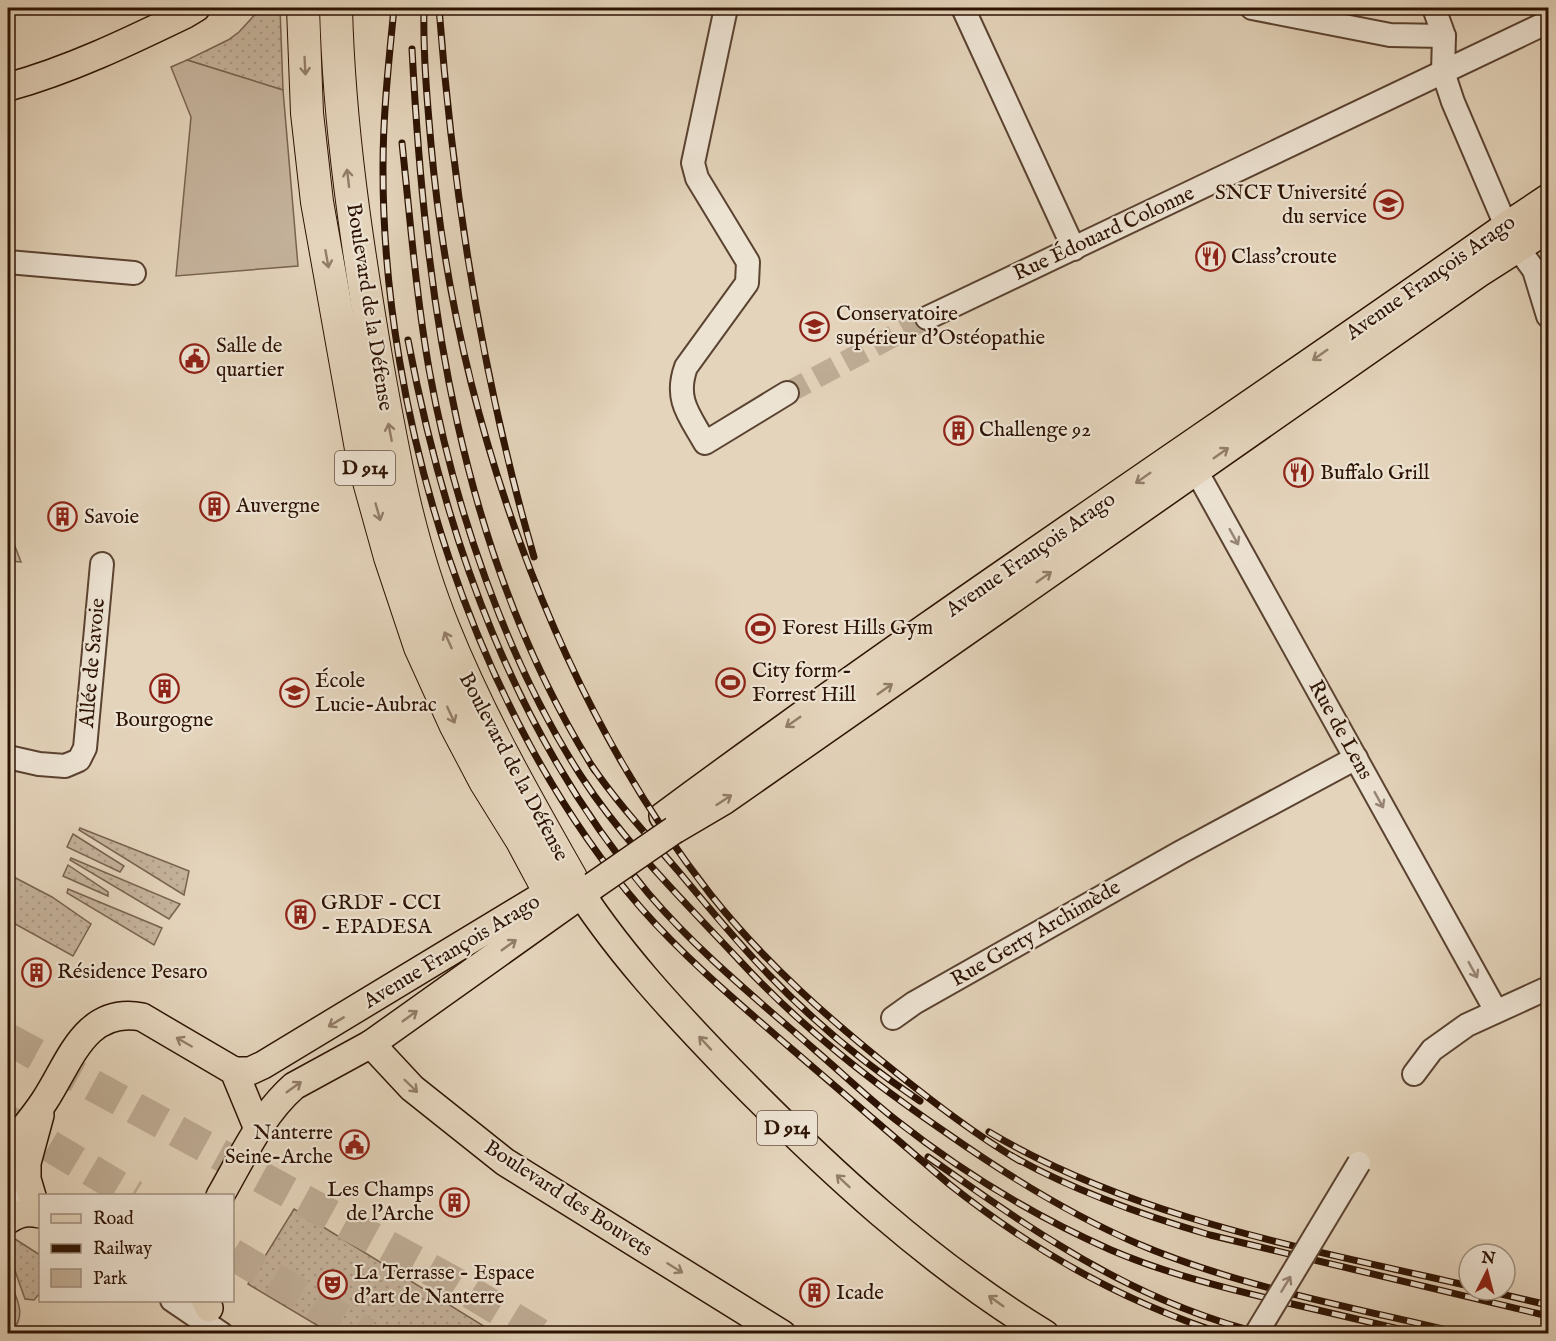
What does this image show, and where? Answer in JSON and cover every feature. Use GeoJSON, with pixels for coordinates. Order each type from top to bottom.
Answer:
{"type":"FeatureCollection","features":[{"type":"Feature","properties":{"kind":"highway","name":"Boulevard de la Défense"},"geometry":{"type":"LineString","coordinates":[[303,8],[307,113],[317,202],[363,460],[411,622],[423,655],[480,773],[521,839],[576,885]]}},
{"type":"Feature","properties":{"kind":"highway","name":"Boulevard de la Défense"},"geometry":{"type":"LineString","coordinates":[[336,8],[342,117],[357,240],[399,480],[416,550],[444,628],[474,698],[506,762],[576,885]]}},
{"type":"Feature","properties":{"kind":"main road"},"geometry":{"type":"LineString","coordinates":[[8,87],[41,78],[108,52],[196,8]]}},
{"type":"Feature","properties":{"kind":"main road","name":"Avenue François Arago"},"geometry":{"type":"LineString","coordinates":[[234,1071],[250,1071],[263,1065],[576,885],[669,823],[725,800],[1191,460],[1478,274],[1548,198]]}},
{"type":"Feature","properties":{"kind":"main road","name":"Avenue François Arago"},"geometry":{"type":"LineString","coordinates":[[1512,237],[1548,229]]}},
{"type":"Feature","properties":{"kind":"main road","name":"Avenue François Arago"},"geometry":{"type":"LineString","coordinates":[[221,1194],[258,1129],[283,1095],[294,1086],[371,1044],[576,885]]}},
{"type":"Feature","properties":{"kind":"main road","name":"Boulevard de la Défense"},"geometry":{"type":"LineString","coordinates":[[576,885],[659,994],[818,1158],[903,1233],[970,1283],[1045,1334]]}},
{"type":"Feature","properties":{"kind":"main road"},"geometry":{"type":"LineString","coordinates":[[8,1148],[44,1102],[85,1035],[98,1023],[115,1016],[128,1015],[142,1017],[234,1071],[258,1129]]}},
{"type":"Feature","properties":{"kind":"main road","name":"Boulevard des Bouvets"},"geometry":{"type":"LineString","coordinates":[[371,1044],[412,1088],[505,1162],[782,1334]]}},
{"type":"Feature","properties":{"kind":"main road"},"geometry":{"type":"LineString","coordinates":[[8,1220],[19,1214],[39,1213],[27,1179],[27,1163],[44,1102]]}},
{"type":"Feature","properties":{"kind":"street"},"geometry":{"type":"LineString","coordinates":[[726,8],[693,163],[697,178],[748,261],[747,283],[686,367],[680,383],[683,402],[705,443],[787,393]]}},
{"type":"Feature","properties":{"kind":"street"},"geometry":{"type":"LineString","coordinates":[[963,8],[1074,249]]}},
{"type":"Feature","properties":{"kind":"street"},"geometry":{"type":"LineString","coordinates":[[1252,8],[1390,35],[1444,36]]}},
{"type":"Feature","properties":{"kind":"street"},"geometry":{"type":"LineString","coordinates":[[1434,8],[1444,36],[1443,72],[1453,102],[1512,237],[1534,270],[1548,316]]}},
{"type":"Feature","properties":{"kind":"street","name":"Rue Édouard Colonne"},"geometry":{"type":"LineString","coordinates":[[927,318],[1548,22]]}},
{"type":"Feature","properties":{"kind":"street"},"geometry":{"type":"LineString","coordinates":[[8,262],[134,273]]}},
{"type":"Feature","properties":{"kind":"street","name":"Rue de Lens"},"geometry":{"type":"LineString","coordinates":[[1191,460],[1496,1011]]}},
{"type":"Feature","properties":{"kind":"street","name":"Allée de Savoie"},"geometry":{"type":"LineString","coordinates":[[8,757],[28,763],[65,766],[79,760],[85,748],[102,564]]}},
{"type":"Feature","properties":{"kind":"street","name":"Rue Gerty Archimède"},"geometry":{"type":"LineString","coordinates":[[893,1017],[1181,852],[1356,758]]}},
{"type":"Feature","properties":{"kind":"street"},"geometry":{"type":"LineString","coordinates":[[1414,1074],[1432,1050],[1467,1025],[1548,988]]}},
{"type":"Feature","properties":{"kind":"street"},"geometry":{"type":"LineString","coordinates":[[1256,1334],[1359,1163]]}},
{"type":"Feature","properties":{"kind":"street"},"geometry":{"type":"LineString","coordinates":[[8,1196],[39,1213]]}},
{"type":"Feature","properties":{"kind":"street"},"geometry":{"type":"LineString","coordinates":[[176,1302],[199,1315],[222,1334]]}},
{"type":"Feature","properties":{"kind":"green space"},"geometry":{"type":"Polygon","coordinates":[[[261,8],[280,8],[283,90],[187,60],[228,40],[239,32],[261,8]]]}},
{"type":"Feature","properties":{"kind":"green space"},"geometry":{"type":"Polygon","coordinates":[[[187,60],[283,90],[298,266],[176,276],[191,117],[171,67],[187,60]]]}},
{"type":"Feature","properties":{"kind":"green space"},"geometry":{"type":"Polygon","coordinates":[[[8,528],[21,562],[8,561],[8,528]]]}},
{"type":"Feature","properties":{"kind":"green space"},"geometry":{"type":"Polygon","coordinates":[[[80,828],[189,871],[184,895],[79,830],[80,828]]]}},
{"type":"Feature","properties":{"kind":"green space"},"geometry":{"type":"Polygon","coordinates":[[[73,834],[124,866],[120,872],[67,847],[73,834]]]}},
{"type":"Feature","properties":{"kind":"green space"},"geometry":{"type":"Polygon","coordinates":[[[71,858],[180,904],[169,919],[70,860],[71,858]]]}},
{"type":"Feature","properties":{"kind":"green space"},"geometry":{"type":"Polygon","coordinates":[[[68,865],[108,892],[108,896],[63,876],[68,865]]]}},
{"type":"Feature","properties":{"kind":"green space"},"geometry":{"type":"Polygon","coordinates":[[[8,874],[52,897],[91,924],[73,956],[8,920],[8,874]]]}},
{"type":"Feature","properties":{"kind":"green space"},"geometry":{"type":"Polygon","coordinates":[[[68,889],[162,928],[154,945],[67,893],[68,889]]]}},
{"type":"Feature","properties":{"kind":"green space"},"geometry":{"type":"Polygon","coordinates":[[[8,1031],[21,1039],[8,1061],[8,1031]]]}},
{"type":"Feature","properties":{"kind":"green space"},"geometry":{"type":"Polygon","coordinates":[[[294,1209],[495,1333],[330,1333],[248,1284],[294,1209]]]}},
{"type":"Feature","properties":{"kind":"green space"},"geometry":{"type":"Polygon","coordinates":[[[15,1239],[39,1254],[39,1294],[34,1300],[25,1299],[8,1251],[15,1239]]]}},
{"type":"Feature","properties":{"kind":"green space"},"geometry":{"type":"Polygon","coordinates":[[[8,1277],[20,1313],[16,1326],[10,1333],[8,1333],[8,1277]]]}},
{"type":"Feature","properties":{"kind":"tunnel"},"geometry":{"type":"LineString","coordinates":[[787,393],[927,318]]}},
{"type":"Feature","properties":{"kind":"tunnel"},"geometry":{"type":"LineString","coordinates":[[8,1039],[455,1283],[539,1334]]}},
{"type":"Feature","properties":{"kind":"tunnel"},"geometry":{"type":"LineString","coordinates":[[8,1121],[131,1194]]}},
{"type":"Feature","properties":{"kind":"tunnel"},"geometry":{"type":"LineString","coordinates":[[234,1255],[367,1334]]}},
{"type":"Feature","properties":{"kind":"railway"},"geometry":{"type":"LineString","coordinates":[[394,8],[383,146],[387,262],[400,361],[420,460],[449,559],[486,655],[531,746],[582,831],[641,908],[693,962],[949,1184],[1013,1231],[1080,1272],[1150,1306],[1224,1334]]}},
{"type":"Feature","properties":{"kind":"railway"},"geometry":{"type":"LineString","coordinates":[[424,8],[431,144],[443,242],[462,342],[487,441],[519,539],[557,635],[602,727],[653,814],[711,895],[753,944],[799,990],[873,1054],[957,1119],[1020,1161]]}},
{"type":"Feature","properties":{"kind":"railway"},"geometry":{"type":"LineString","coordinates":[[439,8],[452,147],[472,285],[499,422],[534,557]]}},
{"type":"Feature","properties":{"kind":"railway"},"geometry":{"type":"LineString","coordinates":[[412,49],[427,237],[440,330],[457,423],[481,514],[511,602],[549,688],[595,771]]}},
{"type":"Feature","properties":{"kind":"railway"},"geometry":{"type":"LineString","coordinates":[[402,143],[417,284],[429,369],[452,473],[486,580],[506,632],[554,731],[598,801],[656,872],[764,986],[839,1054],[971,1150],[1063,1207],[1136,1243],[1215,1272],[1298,1295],[1464,1334]]}},
{"type":"Feature","properties":{"kind":"railway"},"geometry":{"type":"LineString","coordinates":[[408,340],[443,489],[466,562],[492,633],[524,702],[560,768],[601,832],[648,893],[687,935],[750,994],[896,1120],[999,1192],[1054,1223],[1111,1250],[1170,1272],[1210,1284],[1420,1334]]}},
{"type":"Feature","properties":{"kind":"railway"},"geometry":{"type":"LineString","coordinates":[[592,766],[634,820],[769,975],[841,1042],[920,1101]]}},
{"type":"Feature","properties":{"kind":"railway"},"geometry":{"type":"LineString","coordinates":[[989,1132],[1045,1162],[1162,1209],[1284,1244],[1457,1283]]}},
{"type":"Feature","properties":{"kind":"railway"},"geometry":{"type":"LineString","coordinates":[[1012,1156],[1109,1201],[1210,1235],[1548,1316]]}},
{"type":"Feature","properties":{"kind":"railway"},"geometry":{"type":"LineString","coordinates":[[928,1157],[1022,1222],[1103,1271],[1182,1308],[1264,1334]]}},
{"type":"Feature","properties":{"kind":"railway"},"geometry":{"type":"LineString","coordinates":[[1517,1298],[1548,1305]]}},
{"type":"Feature","properties":{"kind":"place","name":"SNCF Université du service"},"geometry":{"type":"Point","coordinates":[1388,205]}},
{"type":"Feature","properties":{"kind":"place","name":"Class'croute"},"geometry":{"type":"Point","coordinates":[1210,257]}},
{"type":"Feature","properties":{"kind":"place","name":"Conservatoire supérieur d'Ostéopathie"},"geometry":{"type":"Point","coordinates":[815,326]}},
{"type":"Feature","properties":{"kind":"place","name":"Salle de quartier"},"geometry":{"type":"Point","coordinates":[195,358]}},
{"type":"Feature","properties":{"kind":"place","name":"Challenge 92"},"geometry":{"type":"Point","coordinates":[958,430]}},
{"type":"Feature","properties":{"kind":"place","name":"Buffalo Grill"},"geometry":{"type":"Point","coordinates":[1299,473]}},
{"type":"Feature","properties":{"kind":"place","name":"Auvergne"},"geometry":{"type":"Point","coordinates":[215,506]}},
{"type":"Feature","properties":{"kind":"place","name":"Savoie"},"geometry":{"type":"Point","coordinates":[63,517]}},
{"type":"Feature","properties":{"kind":"place","name":"Forest Hills Gym"},"geometry":{"type":"Point","coordinates":[761,628]}},
{"type":"Feature","properties":{"kind":"place","name":"City form - Forrest Hill"},"geometry":{"type":"Point","coordinates":[731,683]}},
{"type":"Feature","properties":{"kind":"place","name":"Bourgogne"},"geometry":{"type":"Point","coordinates":[164,689]}},
{"type":"Feature","properties":{"kind":"place","name":"École Lucie-Aubrac"},"geometry":{"type":"Point","coordinates":[294,693]}},
{"type":"Feature","properties":{"kind":"place","name":"GRDF - CCI - EPADESA"},"geometry":{"type":"Point","coordinates":[300,915]}},
{"type":"Feature","properties":{"kind":"place","name":"Résidence Pesaro"},"geometry":{"type":"Point","coordinates":[36,972]}},
{"type":"Feature","properties":{"kind":"place","name":"Nanterre Seine-Arche"},"geometry":{"type":"Point","coordinates":[354,1145]}},
{"type":"Feature","properties":{"kind":"place","name":"Les Champs de l'Arche"},"geometry":{"type":"Point","coordinates":[455,1202]}},
{"type":"Feature","properties":{"kind":"place","name":"La Terrasse - Espace d'art de Nanterre"},"geometry":{"type":"Point","coordinates":[333,1285]}},
{"type":"Feature","properties":{"kind":"place","name":"Icade"},"geometry":{"type":"Point","coordinates":[815,1293]}}]}
